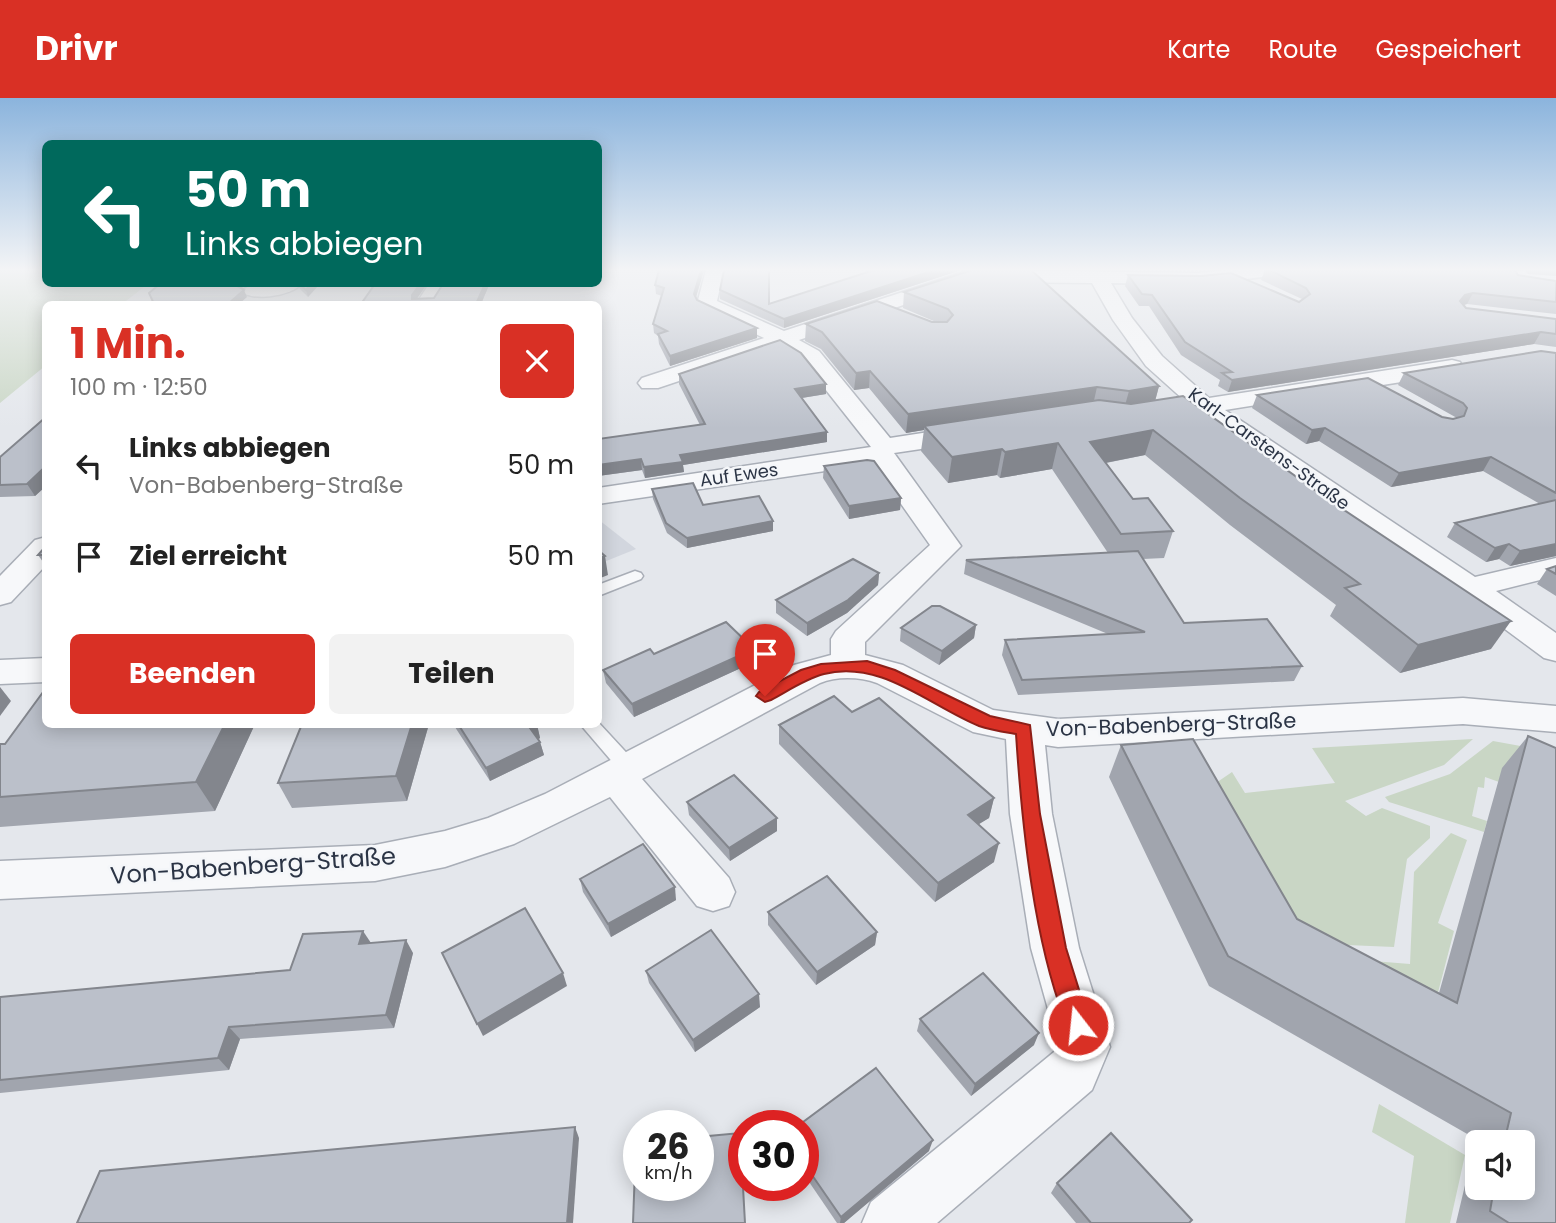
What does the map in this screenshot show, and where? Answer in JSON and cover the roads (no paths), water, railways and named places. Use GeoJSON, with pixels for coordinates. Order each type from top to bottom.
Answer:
{"type":"FeatureCollection","features":[{"type":"Feature","properties":{"kind":"street"},"geometry":{"type":"LineString","coordinates":[[747,322],[811,356],[882,451],[946,547],[848,639],[848,666]]}},
{"type":"Feature","properties":{"kind":"street"},"geometry":{"type":"LineString","coordinates":[[650,383],[826,322]]}},
{"type":"Feature","properties":{"kind":"street","name":"Karl-Carstens-Straße"},"geometry":{"type":"LineString","coordinates":[[1125,322],[1154,361],[1205,406],[1556,650]]}},
{"type":"Feature","properties":{"kind":"street"},"geometry":{"type":"LineString","coordinates":[[1124,419],[1469,364]]}},
{"type":"Feature","properties":{"kind":"street"},"geometry":{"type":"LineString","coordinates":[[1366,380],[1400,398]]}},
{"type":"Feature","properties":{"kind":"street","name":"Auf Ewes"},"geometry":{"type":"LineString","coordinates":[[602,495],[882,451],[988,431]]}},
{"type":"Feature","properties":{"kind":"street"},"geometry":{"type":"LineString","coordinates":[[0,595],[42,550]]}},
{"type":"Feature","properties":{"kind":"street"},"geometry":{"type":"LineString","coordinates":[[1474,591],[1556,567]]}},
{"type":"Feature","properties":{"kind":"street","name":"Karl-Carstens-Straße"},"geometry":{"type":"LineString","coordinates":[[1474,591],[1556,632]]}},
{"type":"Feature","properties":{"kind":"street","name":"Von-Babenberg-Straße"},"geometry":{"type":"LineString","coordinates":[[0,880],[376,863],[445,849],[499,832],[560,805],[807,674],[827,667],[867,667],[890,674],[986,722],[1024,730],[1058,733],[1463,711],[1556,719]]}},
{"type":"Feature","properties":{"kind":"street"},"geometry":{"type":"LineString","coordinates":[[0,672],[42,670]]}},
{"type":"Feature","properties":{"kind":"street"},"geometry":{"type":"LineString","coordinates":[[892,1223],[1073,1071],[1084,1046],[1055,948],[1031,814],[1024,730]]}},
{"type":"Feature","properties":{"kind":"street"},"geometry":{"type":"LineString","coordinates":[[621,771],[713,892]]}},
{"type":"Feature","properties":{"kind":"lane"},"geometry":{"type":"LineString","coordinates":[[602,589],[635,576]]}},
{"type":"Feature","properties":{"kind":"lane"},"geometry":{"type":"LineString","coordinates":[[592,728],[621,771]]}}]}
